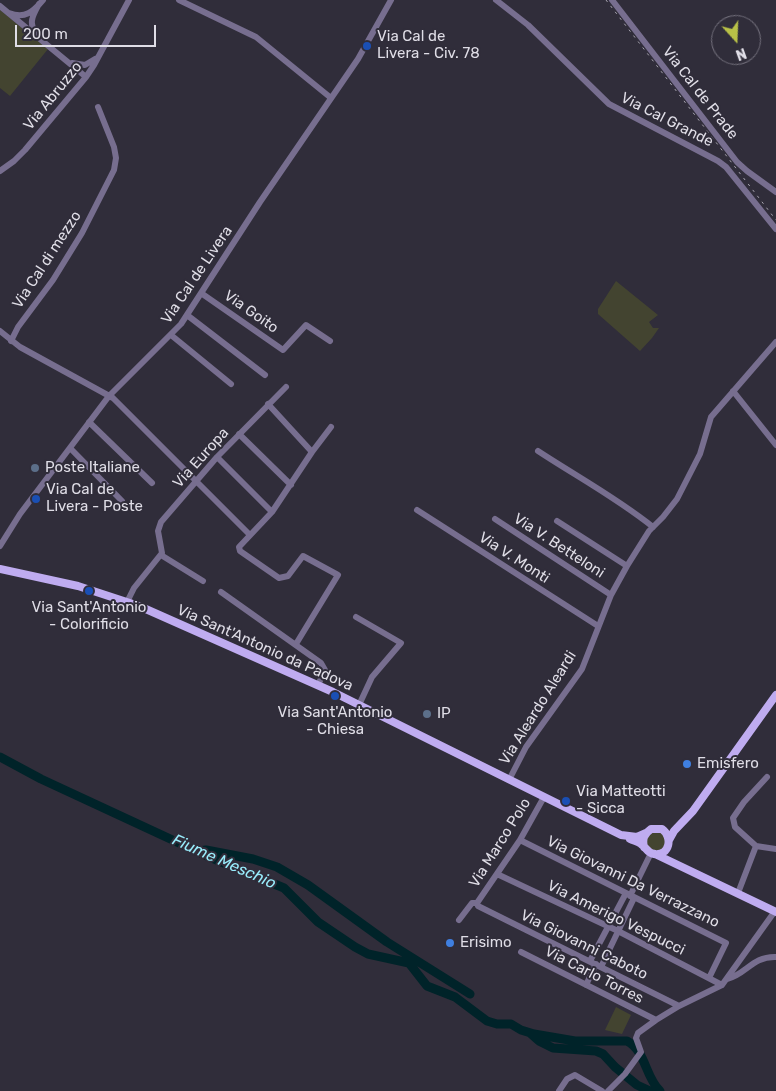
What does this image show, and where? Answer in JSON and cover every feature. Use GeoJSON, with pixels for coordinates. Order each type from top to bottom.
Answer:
{"type":"FeatureCollection","features":[{"type":"Feature","properties":{"kind":"main road","name":"Via Sant'Antonio da Padova"},"geometry":{"type":"LineString","coordinates":[[0,569],[67,583],[127,602],[318,685],[640,843],[644,847]]}},
{"type":"Feature","properties":{"kind":"main road"},"geometry":{"type":"LineString","coordinates":[[653,854],[663,852],[674,831],[776,695]]}},
{"type":"Feature","properties":{"kind":"main road"},"geometry":{"type":"LineString","coordinates":[[623,836],[637,837],[654,828],[671,827],[687,816]]}},
{"type":"Feature","properties":{"kind":"main road"},"geometry":{"type":"LineString","coordinates":[[662,829],[667,834],[672,855],[680,865]]}},
{"type":"Feature","properties":{"kind":"main road"},"geometry":{"type":"LineString","coordinates":[[646,833],[643,839],[644,847],[653,854],[680,865],[775,912]]}},
{"type":"Feature","properties":{"kind":"street","name":"Via Abruzzo"},"geometry":{"type":"LineString","coordinates":[[0,171],[25,150],[86,77],[129,0]]}},
{"type":"Feature","properties":{"kind":"street"},"geometry":{"type":"LineString","coordinates":[[179,0],[256,37],[331,98]]}},
{"type":"Feature","properties":{"kind":"street","name":"Via Cal de Livera"},"geometry":{"type":"LineString","coordinates":[[0,546],[20,514],[109,396],[171,336],[187,315],[365,49],[391,0]]}},
{"type":"Feature","properties":{"kind":"street","name":"Via Cal Grande"},"geometry":{"type":"LineString","coordinates":[[496,0],[528,25],[609,104],[726,167],[776,229]]}},
{"type":"Feature","properties":{"kind":"street","name":"Via Cal de Prade"},"geometry":{"type":"LineString","coordinates":[[612,0],[737,162],[747,172],[776,192]]}},
{"type":"Feature","properties":{"kind":"street"},"geometry":{"type":"LineString","coordinates":[[8,12],[17,16],[24,16],[41,2]]}},
{"type":"Feature","properties":{"kind":"street"},"geometry":{"type":"LineString","coordinates":[[41,2],[32,18],[31,24],[34,31],[44,42]]}},
{"type":"Feature","properties":{"kind":"street"},"geometry":{"type":"LineString","coordinates":[[0,6],[86,77]]}},
{"type":"Feature","properties":{"kind":"street"},"geometry":{"type":"LineString","coordinates":[[71,63],[81,66],[88,64],[102,51]]}},
{"type":"Feature","properties":{"kind":"street"},"geometry":{"type":"LineString","coordinates":[[71,63],[78,76],[75,89]]}},
{"type":"Feature","properties":{"kind":"street","name":"Via Cal di mezzo"},"geometry":{"type":"LineString","coordinates":[[11,341],[18,327],[53,280],[82,233],[114,170],[116,158],[114,147],[98,107]]}},
{"type":"Feature","properties":{"kind":"street","name":"Via Goito"},"geometry":{"type":"LineString","coordinates":[[201,292],[283,350],[306,324],[330,341]]}},
{"type":"Feature","properties":{"kind":"street"},"geometry":{"type":"LineString","coordinates":[[187,315],[265,375]]}},
{"type":"Feature","properties":{"kind":"street"},"geometry":{"type":"LineString","coordinates":[[0,332],[11,341],[109,396],[250,535]]}},
{"type":"Feature","properties":{"kind":"street"},"geometry":{"type":"LineString","coordinates":[[171,336],[231,384]]}},
{"type":"Feature","properties":{"kind":"street"},"geometry":{"type":"LineString","coordinates":[[776,342],[733,390],[776,445]]}},
{"type":"Feature","properties":{"kind":"street","name":"Via Europa"},"geometry":{"type":"LineString","coordinates":[[161,556],[163,551],[158,531],[159,524],[239,434],[286,387]]}},
{"type":"Feature","properties":{"kind":"street","name":"Via Aleardo Aleardi"},"geometry":{"type":"LineString","coordinates":[[509,780],[529,742],[580,672],[610,595],[653,527],[675,502],[700,454],[711,417],[733,390]]}},
{"type":"Feature","properties":{"kind":"street"},"geometry":{"type":"LineString","coordinates":[[268,404],[312,452]]}},
{"type":"Feature","properties":{"kind":"street"},"geometry":{"type":"LineString","coordinates":[[90,422],[152,483]]}},
{"type":"Feature","properties":{"kind":"street"},"geometry":{"type":"LineString","coordinates":[[296,644],[338,575],[303,556],[288,576],[282,578],[240,551],[239,547],[272,512],[331,427]]}},
{"type":"Feature","properties":{"kind":"street"},"geometry":{"type":"LineString","coordinates":[[239,434],[291,485]]}},
{"type":"Feature","properties":{"kind":"street"},"geometry":{"type":"LineString","coordinates":[[70,448],[122,501]]}},
{"type":"Feature","properties":{"kind":"street"},"geometry":{"type":"LineString","coordinates":[[538,450],[588,484],[605,492],[653,527]]}},
{"type":"Feature","properties":{"kind":"street"},"geometry":{"type":"LineString","coordinates":[[218,457],[272,512]]}},
{"type":"Feature","properties":{"kind":"street","name":"Via V. Monti"},"geometry":{"type":"LineString","coordinates":[[417,510],[598,626]]}},
{"type":"Feature","properties":{"kind":"street","name":"Via V. Betteloni"},"geometry":{"type":"LineString","coordinates":[[495,519],[610,595]]}},
{"type":"Feature","properties":{"kind":"street"},"geometry":{"type":"LineString","coordinates":[[557,521],[627,566]]}},
{"type":"Feature","properties":{"kind":"street"},"geometry":{"type":"LineString","coordinates":[[127,602],[134,588],[161,556],[202,581]]}},
{"type":"Feature","properties":{"kind":"street"},"geometry":{"type":"LineString","coordinates":[[221,592],[323,665],[325,670],[318,685]]}},
{"type":"Feature","properties":{"kind":"street"},"geometry":{"type":"LineString","coordinates":[[356,617],[401,643],[372,677],[359,705]]}},
{"type":"Feature","properties":{"kind":"street"},"geometry":{"type":"LineString","coordinates":[[767,777],[732,818],[735,827],[756,846],[776,848]]}},
{"type":"Feature","properties":{"kind":"street","name":"Via Marco Polo"},"geometry":{"type":"LineString","coordinates":[[459,920],[472,903],[477,905],[520,840],[544,797]]}},
{"type":"Feature","properties":{"kind":"street","name":"Via Giovanni Da Verrazzano"},"geometry":{"type":"LineString","coordinates":[[520,840],[726,943],[709,978]]}},
{"type":"Feature","properties":{"kind":"street"},"geometry":{"type":"LineString","coordinates":[[738,893],[756,846]]}},
{"type":"Feature","properties":{"kind":"street"},"geometry":{"type":"LineString","coordinates":[[586,985],[596,964],[608,926],[630,895],[653,854]]}},
{"type":"Feature","properties":{"kind":"street","name":"Via Amerigo Vespucci"},"geometry":{"type":"LineString","coordinates":[[497,874],[608,926],[709,978],[724,982]]}},
{"type":"Feature","properties":{"kind":"street"},"geometry":{"type":"LineString","coordinates":[[596,964],[618,931],[630,895]]}},
{"type":"Feature","properties":{"kind":"street","name":"Via Giovanni Caboto"},"geometry":{"type":"LineString","coordinates":[[477,905],[679,1006]]}},
{"type":"Feature","properties":{"kind":"street"},"geometry":{"type":"LineString","coordinates":[[724,982],[775,912]]}},
{"type":"Feature","properties":{"kind":"street","name":"Via Carlo Torres"},"geometry":{"type":"LineString","coordinates":[[521,952],[656,1020]]}},
{"type":"Feature","properties":{"kind":"street"},"geometry":{"type":"LineString","coordinates":[[608,1091],[624,1075],[640,1054],[636,1038],[638,1033],[679,1006],[735,977],[750,964],[760,959],[776,956]]}},
{"type":"Feature","properties":{"kind":"street"},"geometry":{"type":"LineString","coordinates":[[559,1091],[567,1079],[575,1075],[602,1091]]}},
{"type":"Feature","properties":{"kind":"green space"},"geometry":{"type":"Polygon","coordinates":[[[0,10],[48,49],[10,96],[0,88],[0,10]]]}},
{"type":"Feature","properties":{"kind":"green space"},"geometry":{"type":"Polygon","coordinates":[[[616,281],[658,315],[649,322],[653,328],[659,328],[640,351],[598,314],[598,309],[616,281]]]}},
{"type":"Feature","properties":{"kind":"green space"},"geometry":{"type":"Polygon","coordinates":[[[652,832],[663,833],[667,842],[662,850],[652,851],[646,843],[647,836],[652,832]]]}},
{"type":"Feature","properties":{"kind":"green space"},"geometry":{"type":"Polygon","coordinates":[[[616,1007],[631,1015],[622,1034],[605,1030],[616,1007]]]}},
{"type":"Feature","properties":{"kind":"waterway","name":"Fiume Meschio"},"geometry":{"type":"LineString","coordinates":[[0,757],[41,779],[207,856],[284,888],[318,922],[355,947],[368,954],[409,963],[427,986],[455,997],[487,1021],[497,1024],[511,1024],[521,1030],[534,1034],[575,1041],[627,1041],[638,1051],[651,1079],[660,1091]]}},
{"type":"Feature","properties":{"kind":"waterway"},"geometry":{"type":"LineString","coordinates":[[198,851],[206,850],[253,859],[277,867],[308,885],[387,942],[470,994]]}},
{"type":"Feature","properties":{"kind":"waterway"},"geometry":{"type":"LineString","coordinates":[[530,1033],[539,1041],[553,1048],[596,1051],[603,1054],[615,1067],[637,1085],[650,1091]]}},
{"type":"Feature","properties":{"kind":"railway"},"geometry":{"type":"LineString","coordinates":[[606,0],[776,220]]}},
{"type":"Feature","properties":{"kind":"place","name":"Via Cal de Livera - Civ. 78"},"geometry":{"type":"Point","coordinates":[367,46]}},
{"type":"Feature","properties":{"kind":"place","name":"Poste Italiane"},"geometry":{"type":"Point","coordinates":[35,468]}},
{"type":"Feature","properties":{"kind":"place","name":"Via Cal de Livera - Poste"},"geometry":{"type":"Point","coordinates":[36,499]}},
{"type":"Feature","properties":{"kind":"place","name":"Via Sant'Antonio - Colorificio"},"geometry":{"type":"Point","coordinates":[89,591]}},
{"type":"Feature","properties":{"kind":"place","name":"Via Sant'Antonio - Chiesa"},"geometry":{"type":"Point","coordinates":[335,696]}},
{"type":"Feature","properties":{"kind":"place","name":"IP"},"geometry":{"type":"Point","coordinates":[427,714]}},
{"type":"Feature","properties":{"kind":"place","name":"Emisfero"},"geometry":{"type":"Point","coordinates":[687,764]}},
{"type":"Feature","properties":{"kind":"place","name":"Via Matteotti - Sicca"},"geometry":{"type":"Point","coordinates":[566,801]}},
{"type":"Feature","properties":{"kind":"place","name":"Erisimo"},"geometry":{"type":"Point","coordinates":[450,943]}}]}
